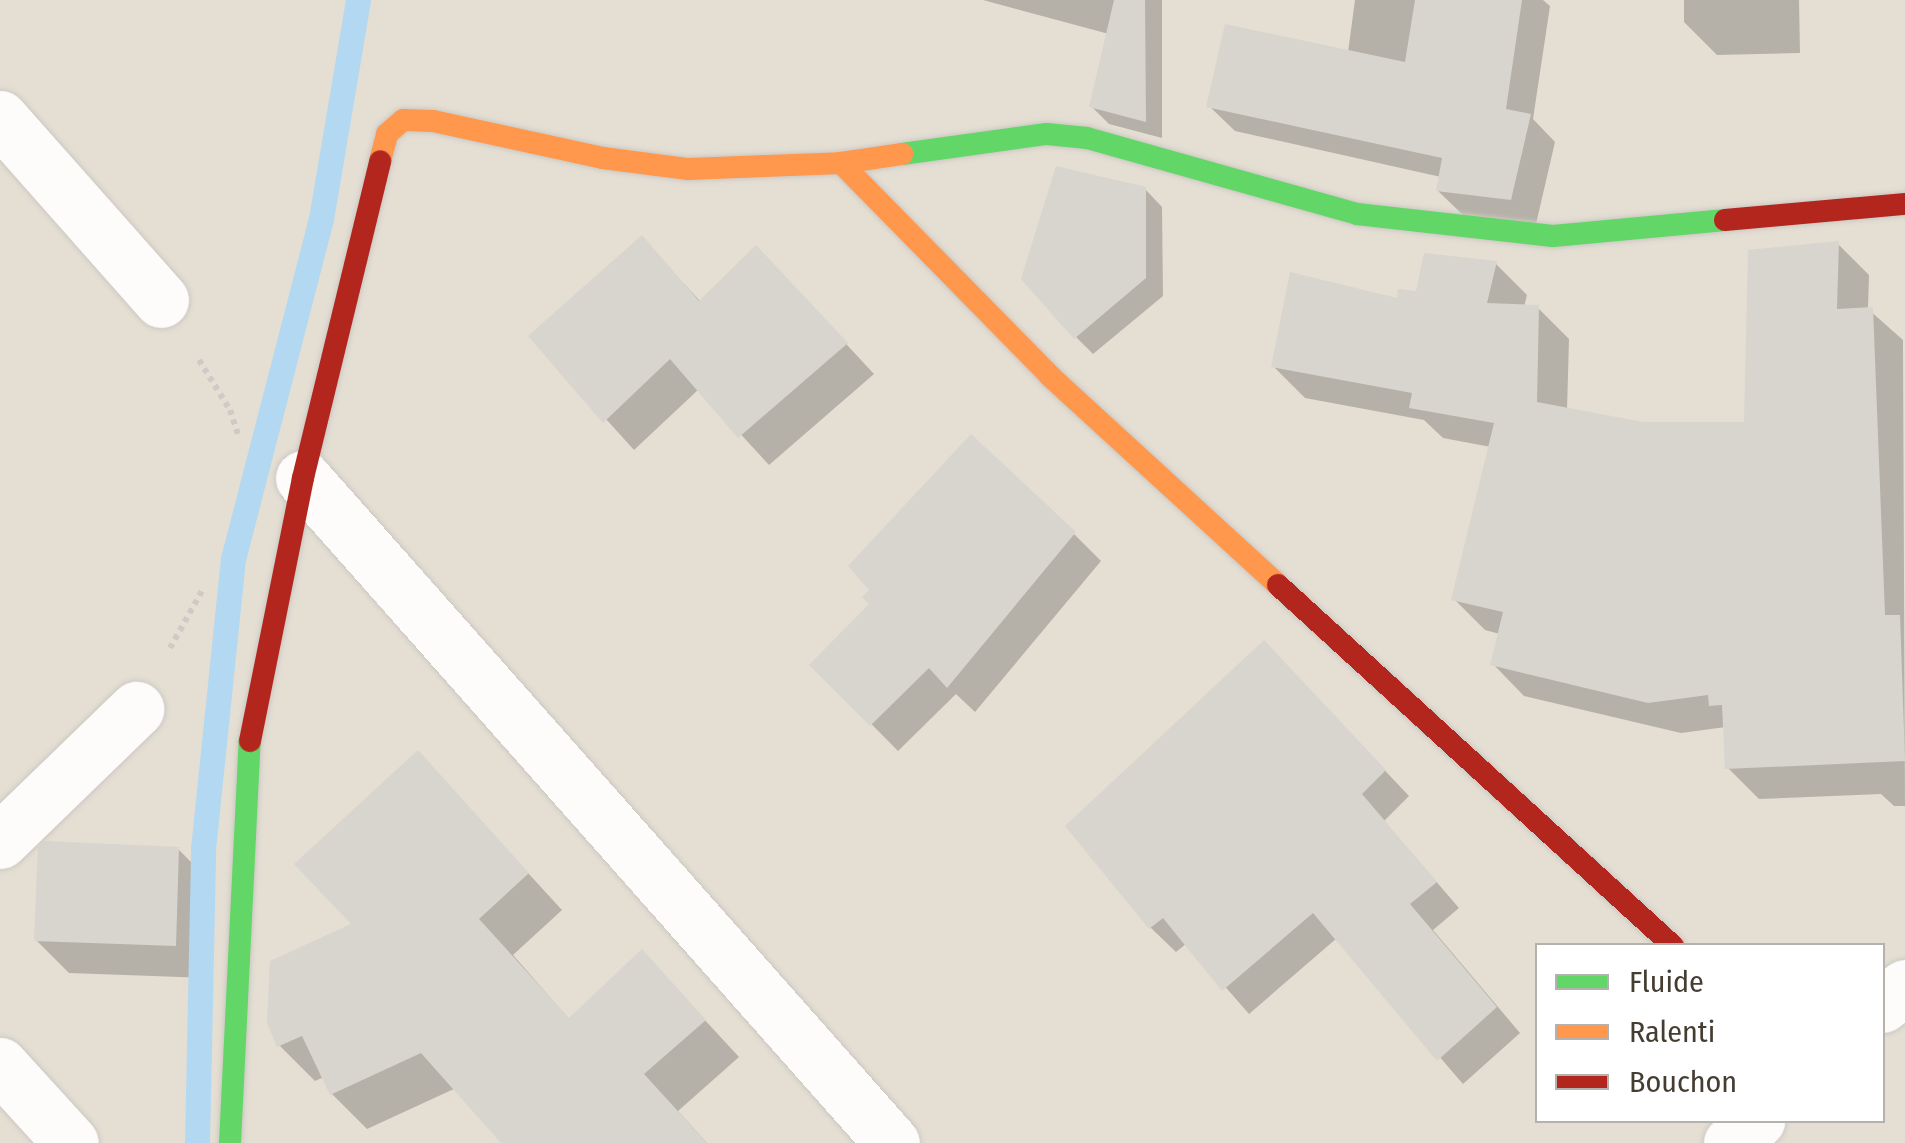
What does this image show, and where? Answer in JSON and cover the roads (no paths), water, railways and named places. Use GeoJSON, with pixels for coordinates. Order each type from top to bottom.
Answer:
{"type":"FeatureCollection","features":[{"type":"Feature","properties":{"kind":"street"},"geometry":{"type":"LineString","coordinates":[[0,118],[162,300]]}},
{"type":"Feature","properties":{"kind":"street"},"geometry":{"type":"LineString","coordinates":[[230,1143],[248,757],[303,478],[387,134],[403,120],[433,121],[603,158],[688,169],[840,162],[1047,134],[1130,148],[1357,214],[1553,236],[1905,204]]}},
{"type":"Feature","properties":{"kind":"street"},"geometry":{"type":"LineString","coordinates":[[840,162],[1050,376],[1670,943]]}},
{"type":"Feature","properties":{"kind":"street"},"geometry":{"type":"LineString","coordinates":[[303,478],[892,1143]]}},
{"type":"Feature","properties":{"kind":"street"},"geometry":{"type":"LineString","coordinates":[[0,840],[136,709]]}},
{"type":"Feature","properties":{"kind":"street"},"geometry":{"type":"LineString","coordinates":[[0,1065],[70,1143]]}},
{"type":"Feature","properties":{"kind":"street"},"geometry":{"type":"LineString","coordinates":[[1731,1143],[1754,1123]]}},
{"type":"Feature","properties":{"kind":"waterway"},"geometry":{"type":"LineString","coordinates":[[197,1143],[203,849],[233,559],[321,219],[358,0]]}}]}
